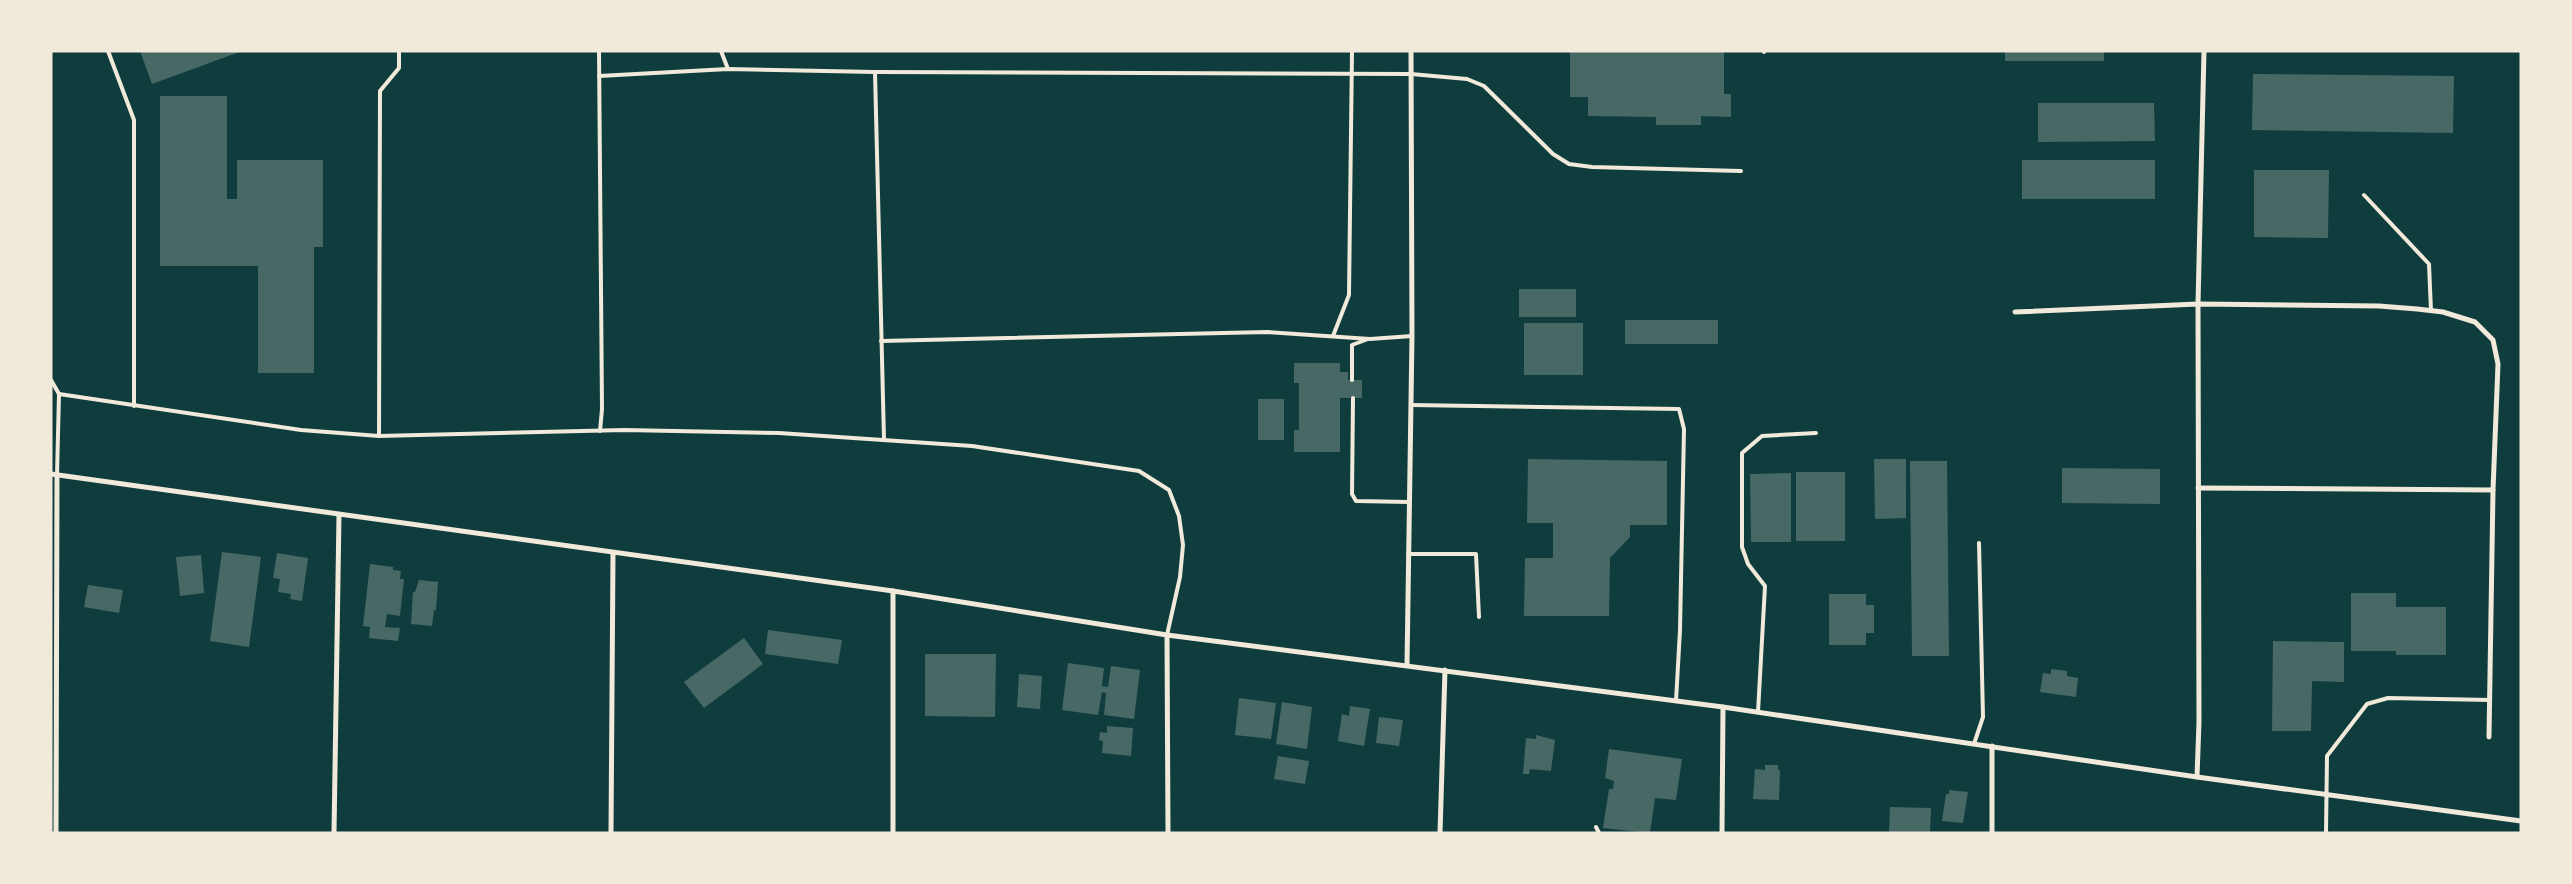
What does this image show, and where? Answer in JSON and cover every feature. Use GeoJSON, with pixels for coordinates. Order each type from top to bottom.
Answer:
{"type":"FeatureCollection","features":[{"type":"Feature","properties":{"kind":"street"},"geometry":{"type":"LineString","coordinates":[[1406,665],[1412,336],[1411,51]]}},
{"type":"Feature","properties":{"kind":"street"},"geometry":{"type":"LineString","coordinates":[[2197,777],[2199,722],[2198,304],[2204,51]]}},
{"type":"Feature","properties":{"kind":"street"},"geometry":{"type":"LineString","coordinates":[[2015,312],[2198,304],[2379,306],[2431,311],[2475,322],[2493,340],[2498,364],[2493,490],[2489,737]]}},
{"type":"Feature","properties":{"kind":"street"},"geometry":{"type":"LineString","coordinates":[[56,833],[54,475],[613,554],[893,591],[1167,634],[1723,707],[2197,777],[2521,821]]}},
{"type":"Feature","properties":{"kind":"street"},"geometry":{"type":"LineString","coordinates":[[2198,488],[2493,490]]}},
{"type":"Feature","properties":{"kind":"street"},"geometry":{"type":"LineString","coordinates":[[334,833],[339,515]]}},
{"type":"Feature","properties":{"kind":"street"},"geometry":{"type":"LineString","coordinates":[[611,833],[613,554]]}},
{"type":"Feature","properties":{"kind":"street"},"geometry":{"type":"LineString","coordinates":[[893,591],[893,833]]}},
{"type":"Feature","properties":{"kind":"street"},"geometry":{"type":"LineString","coordinates":[[1167,634],[1168,833]]}},
{"type":"Feature","properties":{"kind":"street"},"geometry":{"type":"LineString","coordinates":[[1440,833],[1445,670]]}},
{"type":"Feature","properties":{"kind":"street"},"geometry":{"type":"LineString","coordinates":[[1722,833],[1723,707]]}},
{"type":"Feature","properties":{"kind":"street"},"geometry":{"type":"LineString","coordinates":[[1992,746],[1992,833]]}},
{"type":"Feature","properties":{"kind":"lane"},"geometry":{"type":"LineString","coordinates":[[108,51],[134,120],[134,406]]}},
{"type":"Feature","properties":{"kind":"lane"},"geometry":{"type":"LineString","coordinates":[[379,436],[380,91],[399,68],[399,51]]}},
{"type":"Feature","properties":{"kind":"lane"},"geometry":{"type":"LineString","coordinates":[[599,51],[602,409],[600,431]]}},
{"type":"Feature","properties":{"kind":"lane"},"geometry":{"type":"LineString","coordinates":[[721,51],[728,69]]}},
{"type":"Feature","properties":{"kind":"lane"},"geometry":{"type":"LineString","coordinates":[[1333,336],[1349,295],[1352,51]]}},
{"type":"Feature","properties":{"kind":"lane"},"geometry":{"type":"LineString","coordinates":[[599,76],[728,69],[875,72],[1411,74],[1467,78],[1484,86],[1553,154],[1569,164],[1592,168],[1741,171]]}},
{"type":"Feature","properties":{"kind":"lane"},"geometry":{"type":"LineString","coordinates":[[875,72],[884,440]]}},
{"type":"Feature","properties":{"kind":"lane"},"geometry":{"type":"LineString","coordinates":[[2364,195],[2429,264],[2431,311]]}},
{"type":"Feature","properties":{"kind":"lane"},"geometry":{"type":"LineString","coordinates":[[881,341],[1267,332],[1370,338],[1412,336]]}},
{"type":"Feature","properties":{"kind":"lane"},"geometry":{"type":"LineString","coordinates":[[1352,380],[1352,345],[1370,338]]}},
{"type":"Feature","properties":{"kind":"lane"},"geometry":{"type":"LineString","coordinates":[[51,380],[59,394],[54,475]]}},
{"type":"Feature","properties":{"kind":"lane"},"geometry":{"type":"LineString","coordinates":[[59,394],[301,430],[379,436],[600,431],[779,433],[972,446],[1138,471],[1169,490],[1179,516],[1183,545],[1180,577],[1167,634]]}},
{"type":"Feature","properties":{"kind":"lane"},"geometry":{"type":"LineString","coordinates":[[1353,398],[1352,494],[1356,501],[1409,502]]}},
{"type":"Feature","properties":{"kind":"lane"},"geometry":{"type":"LineString","coordinates":[[1411,405],[1679,409],[1684,429],[1680,630],[1676,701]]}},
{"type":"Feature","properties":{"kind":"lane"},"geometry":{"type":"LineString","coordinates":[[1758,712],[1765,586],[1748,564],[1742,547],[1742,453],[1762,436],[1816,433]]}},
{"type":"Feature","properties":{"kind":"lane"},"geometry":{"type":"LineString","coordinates":[[1974,744],[1983,717],[1979,543]]}},
{"type":"Feature","properties":{"kind":"lane"},"geometry":{"type":"LineString","coordinates":[[1408,554],[1476,554],[1479,617]]}},
{"type":"Feature","properties":{"kind":"lane"},"geometry":{"type":"LineString","coordinates":[[2326,833],[2328,795],[2327,756],[2367,704],[2388,698],[2490,700]]}},
{"type":"Feature","properties":{"kind":"lane"},"geometry":{"type":"LineString","coordinates":[[1596,827],[1599,833]]}},
{"type":"Feature","properties":{"kind":"building"},"geometry":{"type":"Polygon","coordinates":[[[140,51],[242,51],[152,84],[140,51]]]}},
{"type":"Feature","properties":{"kind":"building"},"geometry":{"type":"Polygon","coordinates":[[[1570,51],[1724,51],[1724,94],[1731,94],[1731,117],[1701,116],[1701,125],[1656,125],[1656,117],[1588,116],[1588,97],[1570,97],[1570,51]]]}},
{"type":"Feature","properties":{"kind":"building"},"geometry":{"type":"Polygon","coordinates":[[[2005,51],[2104,51],[2104,61],[2005,61],[2005,51]]]}},
{"type":"Feature","properties":{"kind":"building"},"geometry":{"type":"Polygon","coordinates":[[[2253,74],[2454,76],[2453,133],[2252,130],[2253,74]]]}},
{"type":"Feature","properties":{"kind":"building"},"geometry":{"type":"Polygon","coordinates":[[[160,96],[227,96],[227,199],[237,199],[237,160],[323,160],[323,247],[314,247],[314,373],[258,373],[258,266],[160,266],[160,96]]]}},
{"type":"Feature","properties":{"kind":"building"},"geometry":{"type":"Polygon","coordinates":[[[2038,103],[2154,103],[2155,141],[2038,142],[2038,103]]]}},
{"type":"Feature","properties":{"kind":"building"},"geometry":{"type":"Polygon","coordinates":[[[2022,160],[2155,160],[2155,199],[2022,199],[2022,160]]]}},
{"type":"Feature","properties":{"kind":"building"},"geometry":{"type":"Polygon","coordinates":[[[2254,170],[2329,170],[2328,238],[2254,237],[2254,170]]]}},
{"type":"Feature","properties":{"kind":"building"},"geometry":{"type":"Polygon","coordinates":[[[1519,289],[1576,289],[1576,317],[1519,317],[1519,289]]]}},
{"type":"Feature","properties":{"kind":"building"},"geometry":{"type":"Polygon","coordinates":[[[1625,320],[1718,320],[1718,344],[1625,344],[1625,320]]]}},
{"type":"Feature","properties":{"kind":"building"},"geometry":{"type":"Polygon","coordinates":[[[1524,323],[1583,323],[1583,375],[1524,375],[1524,323]]]}},
{"type":"Feature","properties":{"kind":"building"},"geometry":{"type":"Polygon","coordinates":[[[1294,363],[1340,363],[1340,372],[1348,372],[1348,380],[1362,380],[1362,398],[1340,398],[1340,452],[1294,452],[1294,430],[1299,430],[1299,383],[1294,383],[1294,363]]]}},
{"type":"Feature","properties":{"kind":"building"},"geometry":{"type":"Polygon","coordinates":[[[1258,399],[1284,399],[1284,440],[1258,440],[1258,399]]]}},
{"type":"Feature","properties":{"kind":"building"},"geometry":{"type":"Polygon","coordinates":[[[1528,459],[1667,461],[1667,525],[1630,525],[1630,537],[1610,558],[1609,616],[1524,616],[1525,558],[1553,558],[1553,523],[1527,523],[1528,459]]]}},
{"type":"Feature","properties":{"kind":"building"},"geometry":{"type":"Polygon","coordinates":[[[1874,459],[1906,459],[1906,518],[1875,519],[1874,459]]]}},
{"type":"Feature","properties":{"kind":"building"},"geometry":{"type":"Polygon","coordinates":[[[1910,461],[1947,461],[1949,656],[1912,656],[1910,461]]]}},
{"type":"Feature","properties":{"kind":"building"},"geometry":{"type":"Polygon","coordinates":[[[2062,468],[2160,469],[2160,504],[2062,503],[2062,468]]]}},
{"type":"Feature","properties":{"kind":"building"},"geometry":{"type":"Polygon","coordinates":[[[1796,472],[1845,472],[1845,541],[1796,541],[1796,472]]]}},
{"type":"Feature","properties":{"kind":"building"},"geometry":{"type":"Polygon","coordinates":[[[1791,473],[1791,542],[1751,542],[1750,474],[1791,473]]]}},
{"type":"Feature","properties":{"kind":"building"},"geometry":{"type":"Polygon","coordinates":[[[222,552],[261,557],[249,647],[210,641],[222,552]]]}},
{"type":"Feature","properties":{"kind":"building"},"geometry":{"type":"Polygon","coordinates":[[[277,553],[308,558],[302,601],[290,599],[291,594],[278,592],[280,579],[273,578],[277,553]]]}},
{"type":"Feature","properties":{"kind":"building"},"geometry":{"type":"Polygon","coordinates":[[[201,555],[204,593],[180,596],[176,557],[201,555]]]}},
{"type":"Feature","properties":{"kind":"building"},"geometry":{"type":"Polygon","coordinates":[[[370,564],[393,567],[393,570],[401,571],[400,579],[404,579],[400,616],[387,614],[385,627],[400,628],[398,641],[369,638],[370,627],[363,626],[370,564]]]}},
{"type":"Feature","properties":{"kind":"building"},"geometry":{"type":"Polygon","coordinates":[[[419,580],[438,582],[436,610],[434,610],[432,626],[411,624],[413,592],[415,592],[419,580]]]}},
{"type":"Feature","properties":{"kind":"building"},"geometry":{"type":"Polygon","coordinates":[[[88,585],[123,590],[119,613],[84,607],[88,585]]]}},
{"type":"Feature","properties":{"kind":"building"},"geometry":{"type":"Polygon","coordinates":[[[2351,593],[2396,593],[2396,607],[2446,607],[2446,655],[2396,655],[2396,651],[2351,651],[2351,593]]]}},
{"type":"Feature","properties":{"kind":"building"},"geometry":{"type":"Polygon","coordinates":[[[1829,594],[1866,594],[1866,605],[1874,605],[1874,633],[1866,633],[1866,645],[1829,645],[1829,594]]]}},
{"type":"Feature","properties":{"kind":"building"},"geometry":{"type":"Polygon","coordinates":[[[768,630],[842,640],[838,664],[765,654],[768,630]]]}},
{"type":"Feature","properties":{"kind":"building"},"geometry":{"type":"Polygon","coordinates":[[[744,638],[763,664],[704,708],[684,682],[744,638]]]}},
{"type":"Feature","properties":{"kind":"building"},"geometry":{"type":"Polygon","coordinates":[[[2273,641],[2344,642],[2344,682],[2312,681],[2311,731],[2272,731],[2273,641]]]}},
{"type":"Feature","properties":{"kind":"building"},"geometry":{"type":"Polygon","coordinates":[[[925,654],[996,654],[995,717],[925,716],[925,654]]]}},
{"type":"Feature","properties":{"kind":"building"},"geometry":{"type":"Polygon","coordinates":[[[1068,663],[1104,668],[1102,686],[1108,687],[1111,666],[1140,670],[1134,719],[1104,715],[1106,693],[1102,692],[1098,715],[1062,710],[1068,663]]]}},
{"type":"Feature","properties":{"kind":"building"},"geometry":{"type":"Polygon","coordinates":[[[2051,669],[2067,671],[2067,676],[2078,678],[2076,697],[2040,692],[2043,673],[2051,674],[2051,669]]]}},
{"type":"Feature","properties":{"kind":"building"},"geometry":{"type":"Polygon","coordinates":[[[1019,674],[1042,676],[1040,709],[1017,707],[1019,674]]]}},
{"type":"Feature","properties":{"kind":"building"},"geometry":{"type":"Polygon","coordinates":[[[1239,698],[1276,703],[1271,739],[1235,735],[1239,698]]]}},
{"type":"Feature","properties":{"kind":"building"},"geometry":{"type":"Polygon","coordinates":[[[1282,702],[1312,707],[1307,749],[1276,744],[1282,702]]]}},
{"type":"Feature","properties":{"kind":"building"},"geometry":{"type":"Polygon","coordinates":[[[1350,706],[1370,709],[1364,746],[1338,741],[1342,714],[1349,716],[1350,706]]]}},
{"type":"Feature","properties":{"kind":"building"},"geometry":{"type":"Polygon","coordinates":[[[1379,717],[1403,720],[1399,746],[1376,743],[1379,717]]]}},
{"type":"Feature","properties":{"kind":"building"},"geometry":{"type":"Polygon","coordinates":[[[1107,726],[1133,728],[1131,756],[1102,753],[1103,741],[1099,740],[1100,732],[1107,733],[1107,726]]]}},
{"type":"Feature","properties":{"kind":"building"},"geometry":{"type":"Polygon","coordinates":[[[1536,735],[1555,740],[1551,771],[1530,769],[1529,774],[1523,774],[1526,738],[1536,739],[1536,735]]]}},
{"type":"Feature","properties":{"kind":"building"},"geometry":{"type":"Polygon","coordinates":[[[1609,749],[1682,759],[1676,800],[1655,798],[1650,833],[1603,828],[1609,789],[1613,789],[1614,781],[1605,778],[1609,749]]]}},
{"type":"Feature","properties":{"kind":"building"},"geometry":{"type":"Polygon","coordinates":[[[1278,756],[1309,761],[1305,784],[1274,779],[1278,756]]]}},
{"type":"Feature","properties":{"kind":"building"},"geometry":{"type":"Polygon","coordinates":[[[1765,765],[1778,765],[1778,770],[1780,770],[1779,800],[1753,799],[1755,769],[1765,770],[1765,765]]]}},
{"type":"Feature","properties":{"kind":"building"},"geometry":{"type":"Polygon","coordinates":[[[1949,790],[1968,792],[1963,823],[1942,821],[1946,794],[1949,794],[1949,790]]]}},
{"type":"Feature","properties":{"kind":"building"},"geometry":{"type":"Polygon","coordinates":[[[1890,807],[1931,808],[1930,833],[1889,833],[1890,807]]]}}]}
